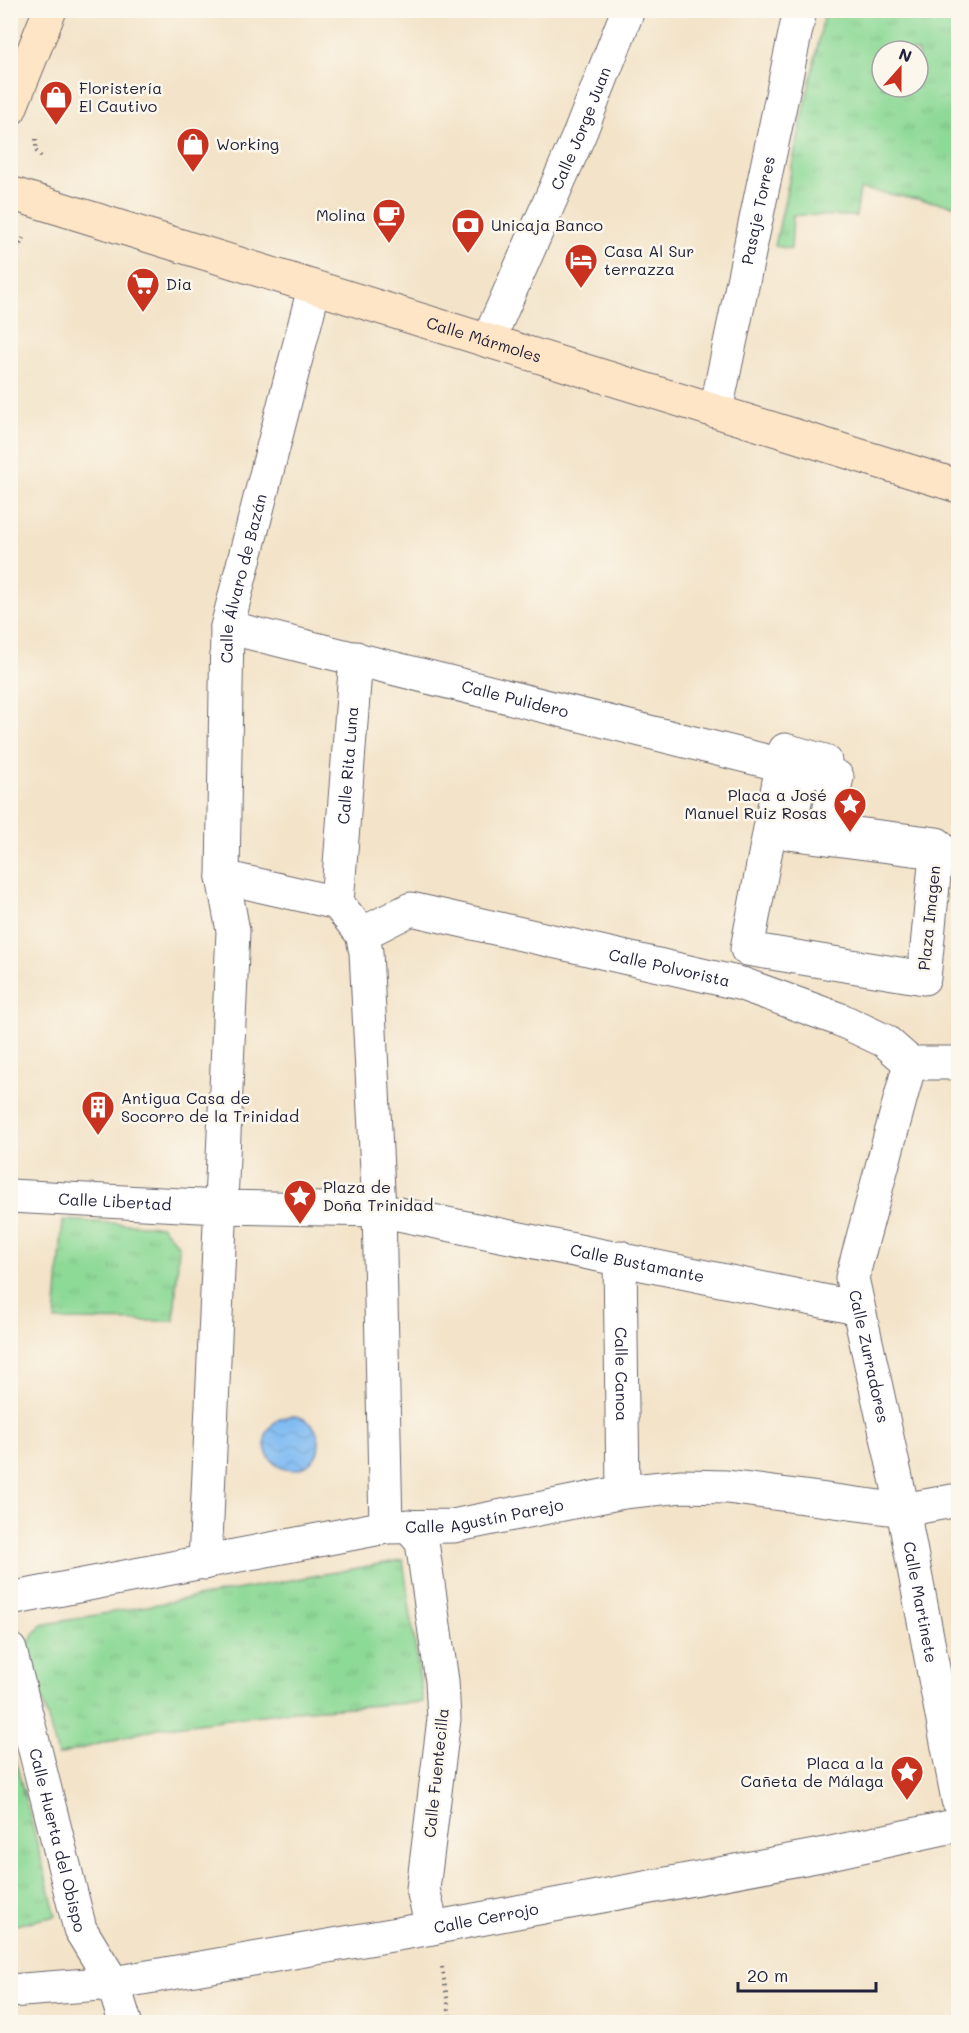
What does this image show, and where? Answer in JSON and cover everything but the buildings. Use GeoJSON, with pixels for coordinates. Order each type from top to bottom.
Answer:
{"type":"FeatureCollection","features":[{"type":"Feature","properties":{"kind":"main road"},"geometry":{"type":"LineString","coordinates":[[10,109],[50,10]]}},
{"type":"Feature","properties":{"kind":"main road","name":"Calle Mármoles"},"geometry":{"type":"LineString","coordinates":[[24,198],[958,486]]}},
{"type":"Feature","properties":{"kind":"street","name":"Calle Jorge Juan"},"geometry":{"type":"LineString","coordinates":[[488,341],[580,133],[628,10]]}},
{"type":"Feature","properties":{"kind":"street","name":"Pasaje Torres"},"geometry":{"type":"LineString","coordinates":[[716,410],[800,10]]}},
{"type":"Feature","properties":{"kind":"street","name":"Calle Álvaro de Bazán"},"geometry":{"type":"LineString","coordinates":[[223,877],[227,627],[314,288]]}},
{"type":"Feature","properties":{"kind":"street","name":"Calle Pulidero"},"geometry":{"type":"LineString","coordinates":[[227,627],[802,770],[788,833],[947,853]]}},
{"type":"Feature","properties":{"kind":"street","name":"Calle Rita Luna"},"geometry":{"type":"LineString","coordinates":[[338,887],[356,658]]}},
{"type":"Feature","properties":{"kind":"street","name":"Plaza Imagen"},"geometry":{"type":"LineString","coordinates":[[785,750],[825,761],[823,773],[837,777],[825,830],[937,844],[947,853],[924,978],[747,949],[785,750]]}},
{"type":"Feature","properties":{"kind":"street"},"geometry":{"type":"LineString","coordinates":[[205,1563],[233,931],[223,877],[338,887],[362,934],[366,952],[397,1527]]}},
{"type":"Feature","properties":{"kind":"street","name":"Calle Polvorista"},"geometry":{"type":"LineString","coordinates":[[362,934],[411,909],[742,984],[841,1020],[885,1041],[910,1064]]}},
{"type":"Feature","properties":{"kind":"street"},"geometry":{"type":"LineString","coordinates":[[910,1064],[958,1063]]}},
{"type":"Feature","properties":{"kind":"street","name":"Calle Zurradores"},"geometry":{"type":"LineString","coordinates":[[903,1510],[852,1278],[910,1064]]}},
{"type":"Feature","properties":{"kind":"street","name":"Calle Libertad"},"geometry":{"type":"LineString","coordinates":[[10,1196],[219,1207],[379,1210]]}},
{"type":"Feature","properties":{"kind":"street","name":"Calle Bustamante"},"geometry":{"type":"LineString","coordinates":[[379,1210],[620,1257],[857,1308]]}},
{"type":"Feature","properties":{"kind":"street","name":"Calle Canoa"},"geometry":{"type":"LineString","coordinates":[[620,1257],[623,1492]]}},
{"type":"Feature","properties":{"kind":"street","name":"Calle Agustín Parejo"},"geometry":{"type":"LineString","coordinates":[[10,1599],[397,1527],[453,1526],[623,1492],[682,1486],[727,1487],[903,1510],[958,1500]]}},
{"type":"Feature","properties":{"kind":"street","name":"Calle Martinete"},"geometry":{"type":"LineString","coordinates":[[903,1510],[958,1800]]}},
{"type":"Feature","properties":{"kind":"street","name":"Calle Fuentecilla"},"geometry":{"type":"LineString","coordinates":[[397,1527],[422,1542],[442,1681],[444,1719],[423,1889],[432,1928]]}},
{"type":"Feature","properties":{"kind":"street","name":"Calle Huerta del Obispo"},"geometry":{"type":"LineString","coordinates":[[10,1650],[80,1929],[113,1983],[125,2022]]}},
{"type":"Feature","properties":{"kind":"street","name":"Calle Cerrojo"},"geometry":{"type":"LineString","coordinates":[[10,1991],[113,1983],[432,1928],[826,1854],[958,1825]]}},
{"type":"Feature","properties":{"kind":"path"},"geometry":{"type":"LineString","coordinates":[[10,266],[18,251],[24,198],[51,167],[36,151],[37,131]]}},
{"type":"Feature","properties":{"kind":"path"},"geometry":{"type":"LineString","coordinates":[[10,248],[18,251]]}},
{"type":"Feature","properties":{"kind":"path"},"geometry":{"type":"LineString","coordinates":[[432,1928],[444,1975],[451,2022]]}},
{"type":"Feature","properties":{"kind":"green space"},"geometry":{"type":"Polygon","coordinates":[[[825,11],[958,11],[958,206],[860,189],[856,216],[793,215],[791,249],[775,246],[825,11]]]}},
{"type":"Feature","properties":{"kind":"green space"},"geometry":{"type":"Polygon","coordinates":[[[63,1220],[161,1226],[179,1246],[174,1321],[55,1320],[63,1220]]]}},
{"type":"Feature","properties":{"kind":"green space"},"geometry":{"type":"Polygon","coordinates":[[[403,1560],[423,1702],[293,1711],[158,1728],[58,1755],[27,1645],[41,1625],[403,1560]]]}},
{"type":"Feature","properties":{"kind":"green space"},"geometry":{"type":"Polygon","coordinates":[[[10,1740],[56,1916],[11,1926],[10,1926],[10,1740]]]}},
{"type":"Feature","properties":{"kind":"water"},"geometry":{"type":"Polygon","coordinates":[[[292,1416],[302,1418],[311,1424],[317,1433],[319,1443],[317,1453],[311,1462],[302,1468],[292,1470],[282,1468],[273,1462],[267,1453],[265,1443],[267,1433],[273,1424],[282,1418],[292,1416]]]}},
{"type":"Feature","properties":{"kind":"place","name":"Floristería El Cautivo"},"geometry":{"type":"Point","coordinates":[56,126]}},
{"type":"Feature","properties":{"kind":"place","name":"Working"},"geometry":{"type":"Point","coordinates":[193,173]}},
{"type":"Feature","properties":{"kind":"place","name":"Molina"},"geometry":{"type":"Point","coordinates":[389,244]}},
{"type":"Feature","properties":{"kind":"place","name":"Unicaja Banco"},"geometry":{"type":"Point","coordinates":[468,254]}},
{"type":"Feature","properties":{"kind":"place","name":"Casa Al Sur terrazza"},"geometry":{"type":"Point","coordinates":[581,289]}},
{"type":"Feature","properties":{"kind":"place","name":"Dia"},"geometry":{"type":"Point","coordinates":[143,313]}},
{"type":"Feature","properties":{"kind":"place","name":"Placa a José Manuel Ruiz Rosas"},"geometry":{"type":"Point","coordinates":[850,833]}},
{"type":"Feature","properties":{"kind":"place","name":"Antigua Casa de Socorro de la Trinidad"},"geometry":{"type":"Point","coordinates":[98,1136]}},
{"type":"Feature","properties":{"kind":"place","name":"Plaza de Doña Trinidad"},"geometry":{"type":"Point","coordinates":[300,1225]}},
{"type":"Feature","properties":{"kind":"place","name":"Placa a la Cañeta de Málaga"},"geometry":{"type":"Point","coordinates":[907,1801]}}]}
